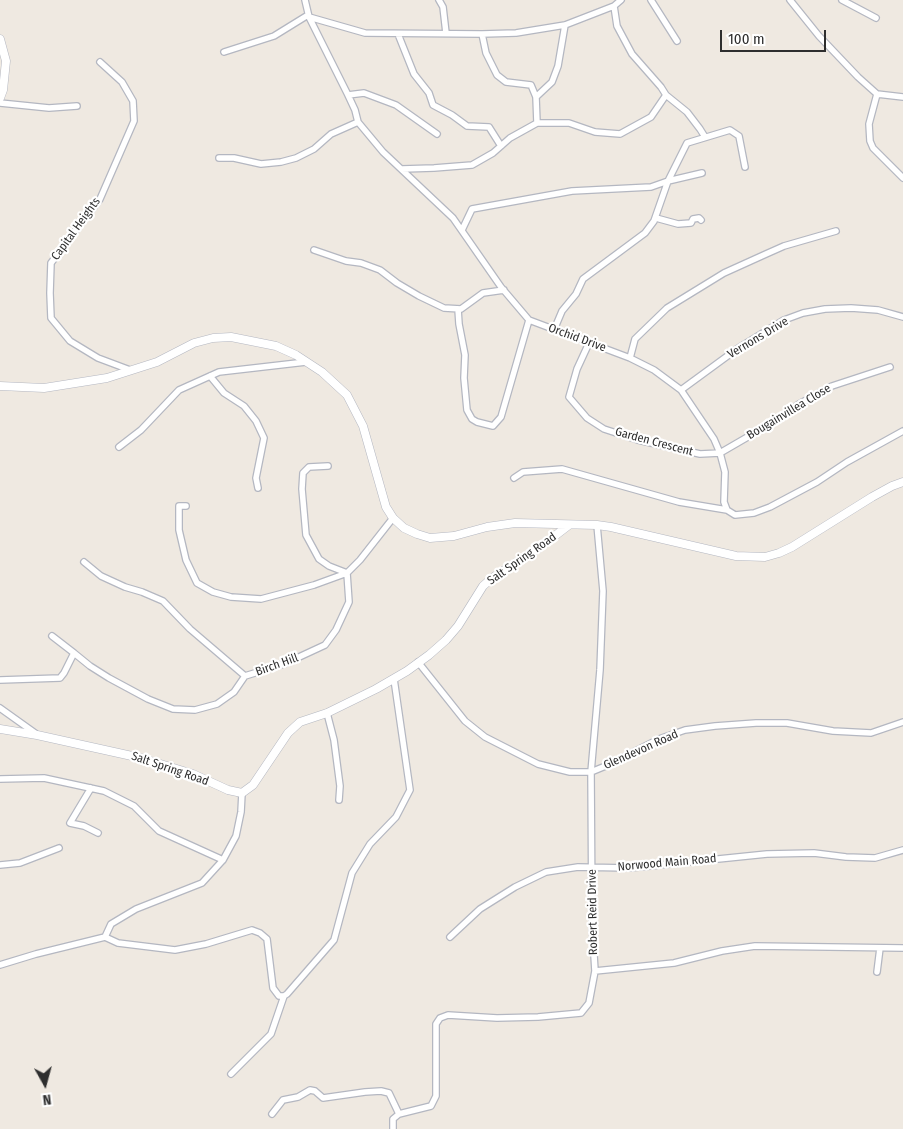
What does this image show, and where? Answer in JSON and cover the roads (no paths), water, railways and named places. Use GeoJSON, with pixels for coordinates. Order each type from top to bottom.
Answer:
{"type":"FeatureCollection","features":[{"type":"Feature","properties":{"kind":"street","name":"Orchid Drive"},"geometry":{"type":"LineString","coordinates":[[305,0],[308,16],[348,95],[358,122],[382,152],[454,218],[504,290],[529,320],[630,358],[654,370],[681,390],[714,439],[720,453],[725,472],[724,502],[727,510]]}},
{"type":"Feature","properties":{"kind":"street"},"geometry":{"type":"LineString","coordinates":[[439,0],[442,6],[446,33]]}},
{"type":"Feature","properties":{"kind":"street"},"geometry":{"type":"LineString","coordinates":[[224,52],[274,36],[308,16],[365,33],[516,33],[565,25],[614,6],[622,0]]}},
{"type":"Feature","properties":{"kind":"street"},"geometry":{"type":"LineString","coordinates":[[651,0],[677,41]]}},
{"type":"Feature","properties":{"kind":"street"},"geometry":{"type":"LineString","coordinates":[[790,0],[819,36],[877,94],[903,97]]}},
{"type":"Feature","properties":{"kind":"street"},"geometry":{"type":"LineString","coordinates":[[842,0],[876,18]]}},
{"type":"Feature","properties":{"kind":"street"},"geometry":{"type":"LineString","coordinates":[[614,6],[616,26],[632,54],[666,95],[687,112],[705,137]]}},
{"type":"Feature","properties":{"kind":"street"},"geometry":{"type":"LineString","coordinates":[[536,97],[552,82],[558,66],[565,25]]}},
{"type":"Feature","properties":{"kind":"street"},"geometry":{"type":"LineString","coordinates":[[398,34],[414,74],[429,93],[432,105],[467,126],[489,127],[501,146]]}},
{"type":"Feature","properties":{"kind":"street"},"geometry":{"type":"LineString","coordinates":[[482,34],[486,53],[497,75],[506,82],[531,85],[536,97],[536,123]]}},
{"type":"Feature","properties":{"kind":"street"},"geometry":{"type":"LineString","coordinates":[[0,39],[6,61],[0,98]]}},
{"type":"Feature","properties":{"kind":"street","name":"Capital Heights"},"geometry":{"type":"LineString","coordinates":[[100,62],[122,82],[133,101],[134,121],[100,199],[51,263],[51,318],[70,341],[98,358],[130,370]]}},
{"type":"Feature","properties":{"kind":"street"},"geometry":{"type":"LineString","coordinates":[[348,95],[364,93],[396,105],[438,134]]}},
{"type":"Feature","properties":{"kind":"street"},"geometry":{"type":"LineString","coordinates":[[877,94],[869,124],[870,140],[874,148],[903,178]]}},
{"type":"Feature","properties":{"kind":"street"},"geometry":{"type":"LineString","coordinates":[[402,169],[472,165],[493,153],[510,138],[536,123],[569,123],[595,132],[620,134],[651,116],[666,95]]}},
{"type":"Feature","properties":{"kind":"street"},"geometry":{"type":"LineString","coordinates":[[0,103],[49,108],[77,106]]}},
{"type":"Feature","properties":{"kind":"street"},"geometry":{"type":"LineString","coordinates":[[219,158],[234,158],[262,164],[281,162],[296,158],[314,149],[331,134],[358,122]]}},
{"type":"Feature","properties":{"kind":"street"},"geometry":{"type":"LineString","coordinates":[[554,330],[562,312],[576,294],[583,279],[645,233],[656,218],[668,181],[686,142],[730,130],[739,136],[745,167]]}},
{"type":"Feature","properties":{"kind":"street"},"geometry":{"type":"LineString","coordinates":[[462,230],[472,210],[572,191],[651,187],[668,181],[702,174]]}},
{"type":"Feature","properties":{"kind":"street"},"geometry":{"type":"LineString","coordinates":[[656,218],[678,224],[692,223],[693,219],[699,218],[701,220]]}},
{"type":"Feature","properties":{"kind":"street"},"geometry":{"type":"LineString","coordinates":[[630,358],[635,339],[667,308],[724,273],[784,246],[836,231]]}},
{"type":"Feature","properties":{"kind":"street"},"geometry":{"type":"LineString","coordinates":[[314,250],[380,270],[418,296],[444,308],[461,309],[483,293],[504,290]]}},
{"type":"Feature","properties":{"kind":"street"},"geometry":{"type":"LineString","coordinates":[[458,308],[465,355],[464,378],[468,410],[472,419],[493,426],[501,417],[529,320]]}},
{"type":"Feature","properties":{"kind":"street","name":"Vernons Drive"},"geometry":{"type":"LineString","coordinates":[[681,390],[737,349],[784,320],[803,313],[825,309],[851,308],[878,310],[903,317]]}},
{"type":"Feature","properties":{"kind":"street"},"geometry":{"type":"LineString","coordinates":[[0,386],[27,388],[64,386],[107,378],[157,362],[194,343],[213,338],[231,337],[276,346],[296,355],[322,372],[347,395],[363,426],[386,507],[393,518],[404,528],[417,534],[435,538],[454,536],[487,527],[515,523],[569,525]]}},
{"type":"Feature","properties":{"kind":"street","name":"Garden Crescent"},"geometry":{"type":"LineString","coordinates":[[589,343],[576,369],[569,397],[587,418],[604,429],[638,440],[700,454],[720,453]]}},
{"type":"Feature","properties":{"kind":"street"},"geometry":{"type":"LineString","coordinates":[[119,447],[141,430],[179,390],[219,372],[306,362]]}},
{"type":"Feature","properties":{"kind":"street","name":"Bougainvillea Close"},"geometry":{"type":"LineString","coordinates":[[720,453],[832,386],[890,367]]}},
{"type":"Feature","properties":{"kind":"street"},"geometry":{"type":"LineString","coordinates":[[210,376],[224,393],[244,406],[256,421],[264,438],[256,478],[258,488]]}},
{"type":"Feature","properties":{"kind":"street"},"geometry":{"type":"LineString","coordinates":[[514,478],[523,472],[562,469],[679,502],[727,510],[735,515],[754,513],[770,507],[817,482],[854,458],[903,431]]}},
{"type":"Feature","properties":{"kind":"street"},"geometry":{"type":"LineString","coordinates":[[328,466],[309,467],[303,473],[302,489],[306,535],[319,560],[347,573]]}},
{"type":"Feature","properties":{"kind":"street","name":"Salt Spring Road"},"geometry":{"type":"LineString","coordinates":[[0,729],[37,735],[141,758],[193,774],[228,790],[242,793],[254,786],[288,733],[300,722],[327,712],[394,679],[429,655],[458,626],[483,586],[569,525],[597,525],[736,556],[766,557],[792,547],[872,497],[903,482]]}},
{"type":"Feature","properties":{"kind":"street"},"geometry":{"type":"LineString","coordinates":[[186,506],[179,506],[179,530],[186,560],[197,583],[213,592],[231,597],[262,599],[314,585],[347,573],[360,560],[393,518]]}},
{"type":"Feature","properties":{"kind":"street","name":"Robert Reid Drive"},"geometry":{"type":"LineString","coordinates":[[399,1114],[431,1106],[436,1096],[436,1024],[440,1018],[448,1016],[538,1017],[581,1013],[589,1003],[595,970],[591,772],[600,670],[602,591],[597,525]]}},
{"type":"Feature","properties":{"kind":"street"},"geometry":{"type":"LineString","coordinates":[[84,562],[101,576],[163,601],[190,629],[245,676]]}},
{"type":"Feature","properties":{"kind":"street","name":"Birch Hill"},"geometry":{"type":"LineString","coordinates":[[52,636],[90,666],[109,678],[173,709],[195,710],[217,704],[234,692],[245,676],[284,664],[325,645],[336,630],[349,602],[347,573]]}},
{"type":"Feature","properties":{"kind":"street"},"geometry":{"type":"LineString","coordinates":[[0,680],[60,678],[74,652]]}},
{"type":"Feature","properties":{"kind":"street","name":"Glendevon Road"},"geometry":{"type":"LineString","coordinates":[[418,662],[465,721],[485,737],[538,764],[570,772],[591,772],[660,739],[685,730],[732,725],[788,723],[834,731],[871,733],[903,722]]}},
{"type":"Feature","properties":{"kind":"street"},"geometry":{"type":"LineString","coordinates":[[231,1074],[271,1034],[284,996],[334,940],[352,873],[370,844],[396,817],[410,790],[394,679]]}},
{"type":"Feature","properties":{"kind":"street"},"geometry":{"type":"LineString","coordinates":[[0,708],[37,735]]}},
{"type":"Feature","properties":{"kind":"street"},"geometry":{"type":"LineString","coordinates":[[327,712],[334,740],[340,786],[339,800]]}},
{"type":"Feature","properties":{"kind":"street"},"geometry":{"type":"LineString","coordinates":[[0,778],[44,778],[104,791],[134,806],[160,831],[223,860]]}},
{"type":"Feature","properties":{"kind":"street"},"geometry":{"type":"LineString","coordinates":[[91,788],[70,823],[84,826],[98,833]]}},
{"type":"Feature","properties":{"kind":"street"},"geometry":{"type":"LineString","coordinates":[[105,937],[111,924],[136,909],[202,882],[223,860],[236,836],[241,812],[242,793]]}},
{"type":"Feature","properties":{"kind":"street"},"geometry":{"type":"LineString","coordinates":[[0,865],[20,863],[59,848]]}},
{"type":"Feature","properties":{"kind":"street","name":"Norwood Main Road"},"geometry":{"type":"LineString","coordinates":[[450,937],[480,909],[515,886],[546,872],[578,867],[650,866],[767,854],[814,853],[874,858],[903,850]]}},
{"type":"Feature","properties":{"kind":"street"},"geometry":{"type":"LineString","coordinates":[[0,965],[105,937],[118,943],[175,950],[199,946],[252,930],[260,933],[266,939],[274,988],[279,996],[284,996]]}},
{"type":"Feature","properties":{"kind":"street"},"geometry":{"type":"LineString","coordinates":[[595,970],[674,963],[722,951],[755,946],[903,948]]}},
{"type":"Feature","properties":{"kind":"street"},"geometry":{"type":"LineString","coordinates":[[877,972],[880,948]]}},
{"type":"Feature","properties":{"kind":"street"},"geometry":{"type":"LineString","coordinates":[[272,1114],[283,1100],[310,1090],[316,1091],[323,1098],[381,1091],[389,1093],[399,1114],[393,1119],[393,1129]]}}]}
